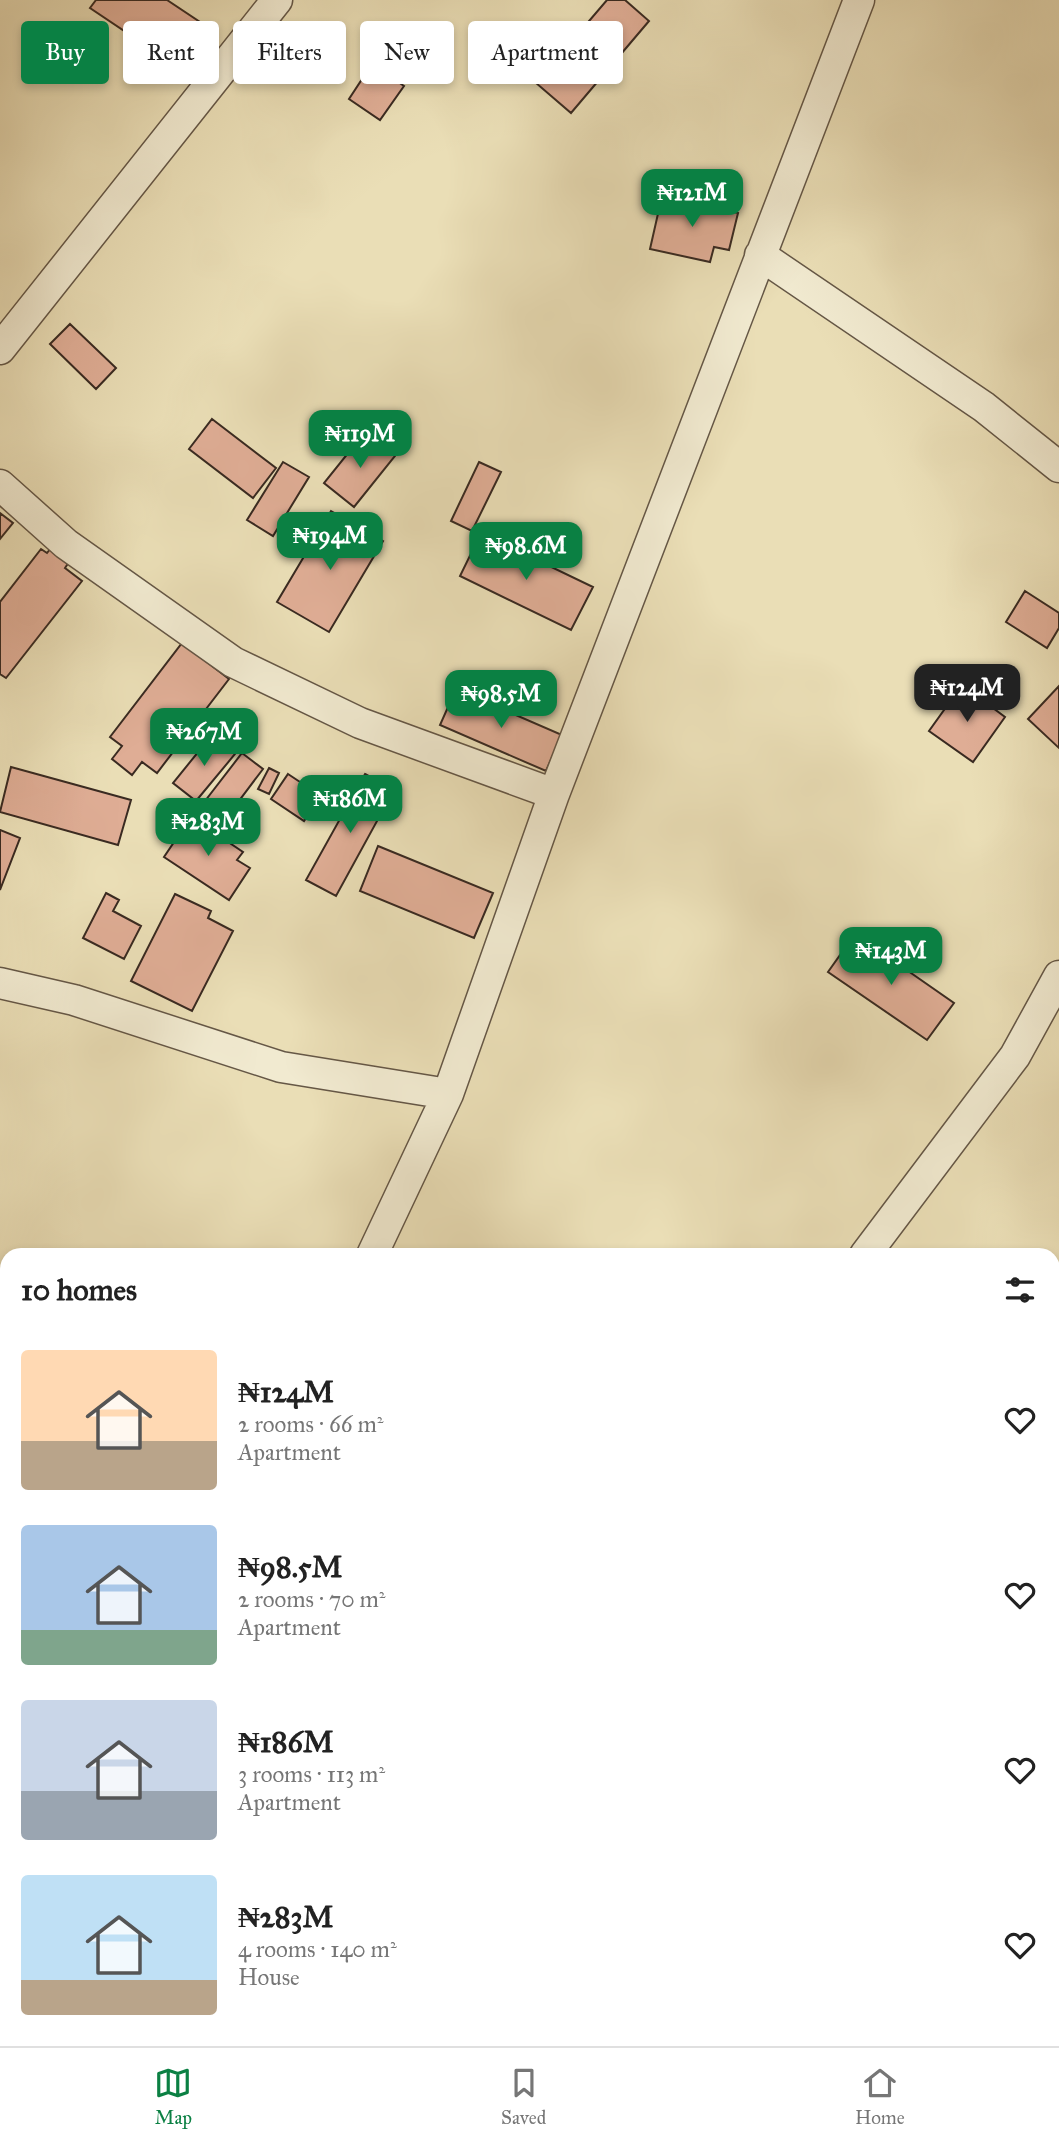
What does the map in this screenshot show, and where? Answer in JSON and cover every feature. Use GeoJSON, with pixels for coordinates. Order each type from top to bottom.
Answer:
{"type":"FeatureCollection","features":[{"type":"Feature","properties":{"kind":"street"},"geometry":{"type":"LineString","coordinates":[[0,349],[277,0]]}},
{"type":"Feature","properties":{"kind":"street"},"geometry":{"type":"LineString","coordinates":[[375,1248],[448,1094],[554,794],[859,0]]}},
{"type":"Feature","properties":{"kind":"street"},"geometry":{"type":"LineString","coordinates":[[760,255],[984,407],[1059,467]]}},
{"type":"Feature","properties":{"kind":"street"},"geometry":{"type":"LineString","coordinates":[[0,485],[66,544],[233,663],[360,723],[554,794]]}},
{"type":"Feature","properties":{"kind":"street"},"geometry":{"type":"LineString","coordinates":[[870,1248],[1014,1056],[1059,976]]}},
{"type":"Feature","properties":{"kind":"street"},"geometry":{"type":"LineString","coordinates":[[0,983],[74,1000],[281,1067],[448,1094]]}},
{"type":"Feature","properties":{"kind":"building"},"geometry":{"type":"Polygon","coordinates":[[[96,0],[167,0],[198,21],[123,21],[123,30],[90,8],[96,0]]]}},
{"type":"Feature","properties":{"kind":"building"},"geometry":{"type":"Polygon","coordinates":[[[607,0],[625,0],[649,21],[623,52],[623,21],[589,21],[607,0]]]}},
{"type":"Feature","properties":{"kind":"building"},"geometry":{"type":"Polygon","coordinates":[[[360,82],[404,86],[380,120],[349,99],[360,82]]]}},
{"type":"Feature","properties":{"kind":"building"},"geometry":{"type":"Polygon","coordinates":[[[537,84],[596,84],[571,113],[537,84]]]}},
{"type":"Feature","properties":{"kind":"building"},"geometry":{"type":"Polygon","coordinates":[[[662,196],[738,213],[729,250],[714,247],[710,262],[650,249],[662,196]]]}},
{"type":"Feature","properties":{"kind":"building"},"geometry":{"type":"Polygon","coordinates":[[[70,324],[116,368],[96,389],[50,344],[70,324]]]}},
{"type":"Feature","properties":{"kind":"building"},"geometry":{"type":"Polygon","coordinates":[[[212,419],[276,468],[253,498],[189,449],[212,419]]]}},
{"type":"Feature","properties":{"kind":"building"},"geometry":{"type":"Polygon","coordinates":[[[365,432],[395,456],[354,507],[324,483],[365,432]]]}},
{"type":"Feature","properties":{"kind":"building"},"geometry":{"type":"Polygon","coordinates":[[[283,462],[309,477],[273,536],[247,520],[283,462]]]}},
{"type":"Feature","properties":{"kind":"building"},"geometry":{"type":"Polygon","coordinates":[[[479,462],[501,472],[472,531],[451,521],[479,462]]]}},
{"type":"Feature","properties":{"kind":"building"},"geometry":{"type":"Polygon","coordinates":[[[331,511],[383,541],[329,632],[277,602],[331,511]]]}},
{"type":"Feature","properties":{"kind":"building"},"geometry":{"type":"Polygon","coordinates":[[[0,513],[13,523],[0,539],[0,513]]]}},
{"type":"Feature","properties":{"kind":"building"},"geometry":{"type":"Polygon","coordinates":[[[481,533],[593,587],[571,630],[460,576],[481,533]]]}},
{"type":"Feature","properties":{"kind":"building"},"geometry":{"type":"Polygon","coordinates":[[[51,548],[69,562],[65,568],[82,581],[6,678],[0,674],[0,602],[41,549],[47,553],[51,548]]]}},
{"type":"Feature","properties":{"kind":"building"},"geometry":{"type":"Polygon","coordinates":[[[1025,591],[1059,613],[1059,628],[1047,648],[1006,622],[1025,591]]]}},
{"type":"Feature","properties":{"kind":"building"},"geometry":{"type":"Polygon","coordinates":[[[182,643],[229,679],[157,773],[142,762],[132,775],[112,759],[122,746],[110,737],[182,643]]]}},
{"type":"Feature","properties":{"kind":"building"},"geometry":{"type":"Polygon","coordinates":[[[962,685],[1005,717],[973,762],[929,731],[962,685]]]}},
{"type":"Feature","properties":{"kind":"building"},"geometry":{"type":"Polygon","coordinates":[[[1059,686],[1059,748],[1028,719],[1059,686]]]}},
{"type":"Feature","properties":{"kind":"building"},"geometry":{"type":"Polygon","coordinates":[[[456,689],[562,735],[546,771],[440,725],[456,689]]]}},
{"type":"Feature","properties":{"kind":"building"},"geometry":{"type":"Polygon","coordinates":[[[212,735],[235,754],[196,801],[173,783],[212,735]]]}},
{"type":"Feature","properties":{"kind":"building"},"geometry":{"type":"Polygon","coordinates":[[[242,753],[263,769],[226,818],[205,801],[242,753]]]}},
{"type":"Feature","properties":{"kind":"building"},"geometry":{"type":"Polygon","coordinates":[[[11,767],[131,800],[118,845],[0,812],[11,767]]]}},
{"type":"Feature","properties":{"kind":"building"},"geometry":{"type":"Polygon","coordinates":[[[269,768],[279,773],[269,794],[258,789],[269,768]]]}},
{"type":"Feature","properties":{"kind":"building"},"geometry":{"type":"Polygon","coordinates":[[[288,774],[321,796],[304,821],[271,799],[288,774]]]}},
{"type":"Feature","properties":{"kind":"building"},"geometry":{"type":"Polygon","coordinates":[[[365,774],[394,790],[336,896],[306,880],[365,774]]]}},
{"type":"Feature","properties":{"kind":"building"},"geometry":{"type":"Polygon","coordinates":[[[191,817],[243,852],[237,860],[250,868],[229,900],[164,857],[191,817]]]}},
{"type":"Feature","properties":{"kind":"building"},"geometry":{"type":"Polygon","coordinates":[[[0,830],[20,838],[0,890],[0,830]]]}},
{"type":"Feature","properties":{"kind":"building"},"geometry":{"type":"Polygon","coordinates":[[[378,846],[493,893],[474,938],[360,891],[378,846]]]}},
{"type":"Feature","properties":{"kind":"building"},"geometry":{"type":"Polygon","coordinates":[[[106,893],[119,900],[113,911],[141,926],[124,959],[83,938],[106,893]]]}},
{"type":"Feature","properties":{"kind":"building"},"geometry":{"type":"Polygon","coordinates":[[[175,894],[211,911],[208,918],[233,931],[192,1011],[131,981],[175,894]]]}},
{"type":"Feature","properties":{"kind":"building"},"geometry":{"type":"Polygon","coordinates":[[[855,934],[954,1003],[927,1040],[828,972],[855,934]]]}}]}
